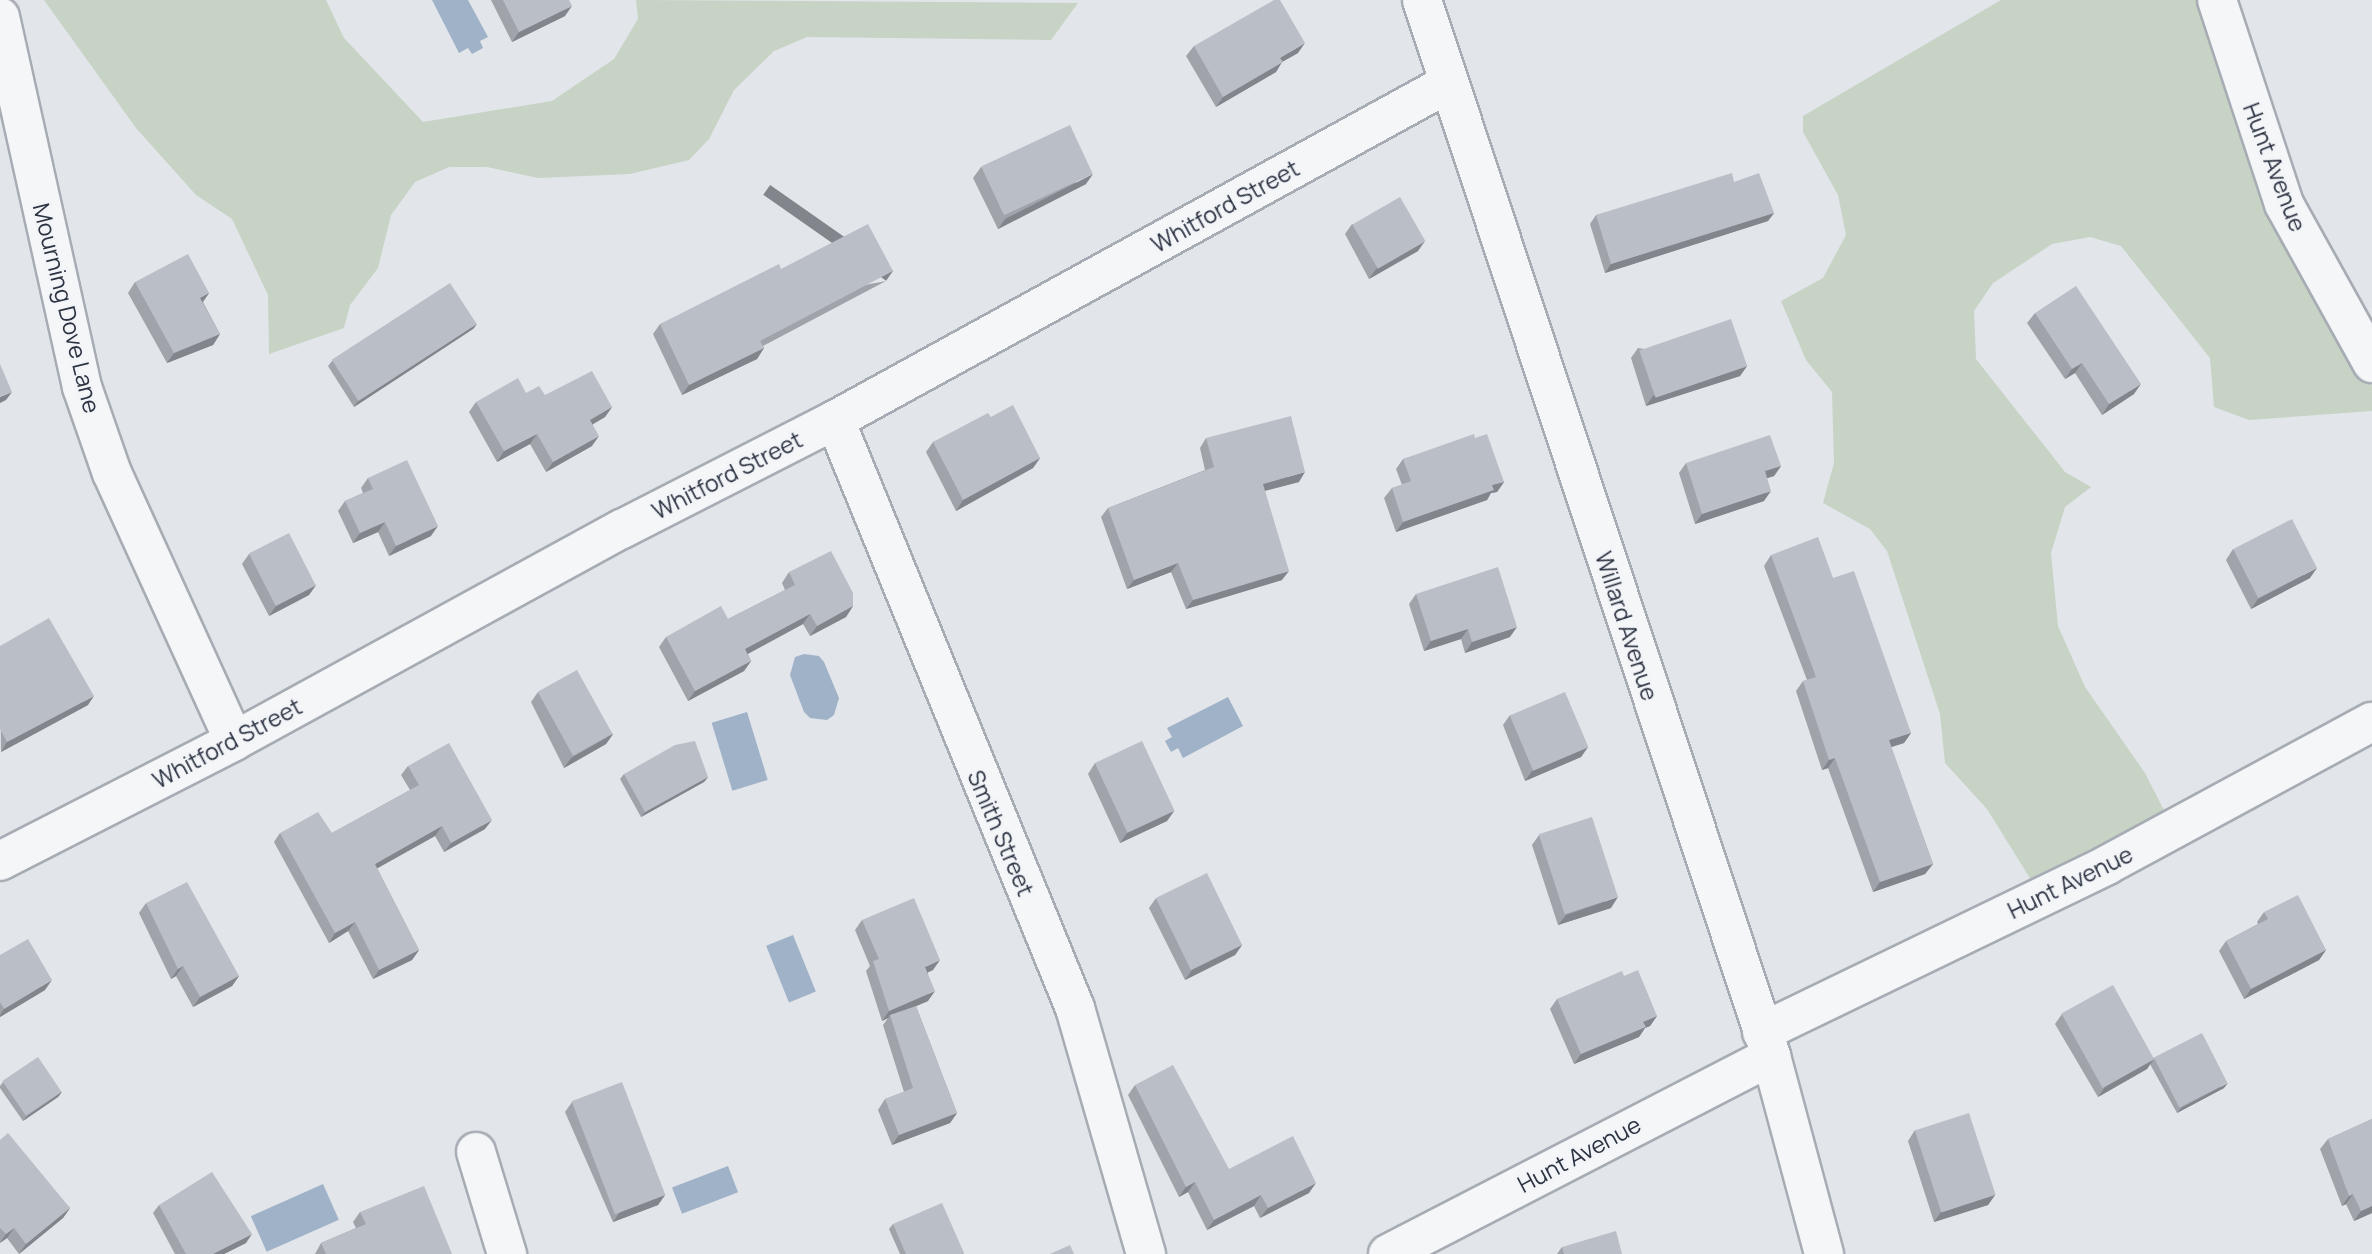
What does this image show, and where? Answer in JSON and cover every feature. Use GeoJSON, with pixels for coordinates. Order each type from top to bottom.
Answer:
{"type":"FeatureCollection","features":[{"type":"Feature","properties":{"kind":"street","name":"Willard Avenue"},"geometry":{"type":"LineString","coordinates":[[1422,0],[1766,1044],[1824,1254]]}},
{"type":"Feature","properties":{"kind":"street","name":"Hunt Avenue"},"geometry":{"type":"LineString","coordinates":[[2217,0],[2284,204],[2372,362]]}},
{"type":"Feature","properties":{"kind":"street","name":"Mourning Dove Lane"},"geometry":{"type":"LineString","coordinates":[[0,17],[82,387],[112,472],[234,741]]}},
{"type":"Feature","properties":{"kind":"street","name":"Whitford Street"},"geometry":{"type":"LineString","coordinates":[[0,860],[234,741],[622,529],[835,420],[1449,83]]}},
{"type":"Feature","properties":{"kind":"street","name":"Smith Street"},"geometry":{"type":"LineString","coordinates":[[835,420],[1075,1008],[1146,1254]]}},
{"type":"Feature","properties":{"kind":"street","name":"Hunt Avenue"},"geometry":{"type":"LineString","coordinates":[[1388,1254],[1766,1044],[2372,722]]}},
{"type":"Feature","properties":{"kind":"street"},"geometry":{"type":"LineString","coordinates":[[476,1152],[507,1254]]}},
{"type":"Feature","properties":{"kind":"green space"},"geometry":{"type":"Polygon","coordinates":[[[44,0],[326,0],[344,38],[423,122],[552,101],[614,59],[638,19],[636,0],[1078,3],[1051,40],[807,37],[774,51],[734,90],[709,139],[689,160],[630,174],[538,178],[487,167],[449,167],[415,182],[391,215],[378,268],[350,305],[344,328],[269,354],[268,295],[232,219],[196,195],[136,128],[44,0]]]}},
{"type":"Feature","properties":{"kind":"green space"},"geometry":{"type":"Polygon","coordinates":[[[2001,0],[2218,0],[2347,353],[2372,386],[2372,411],[2249,420],[2214,407],[2210,358],[2121,246],[2090,237],[2052,244],[1993,283],[1974,311],[1976,359],[2065,472],[2091,487],[2065,507],[2051,553],[2058,626],[2085,687],[2145,773],[2171,824],[2036,888],[1987,809],[1945,763],[1940,714],[1887,551],[1870,529],[1823,503],[1834,463],[1832,392],[1806,360],[1781,301],[1823,278],[1846,235],[1838,195],[1803,132],[1803,116],[2001,0]]]}},
{"type":"Feature","properties":{"kind":"water"},"geometry":{"type":"Polygon","coordinates":[[[432,0],[468,0],[488,37],[480,41],[483,48],[472,54],[468,48],[459,53],[432,0]]]}},
{"type":"Feature","properties":{"kind":"water"},"geometry":{"type":"Polygon","coordinates":[[[804,654],[819,656],[824,662],[839,698],[834,715],[827,720],[810,718],[804,712],[790,675],[795,657],[804,654]]]}},
{"type":"Feature","properties":{"kind":"water"},"geometry":{"type":"Polygon","coordinates":[[[1228,697],[1243,726],[1183,758],[1178,748],[1171,752],[1165,741],[1172,737],[1167,728],[1228,697]]]}},
{"type":"Feature","properties":{"kind":"water"},"geometry":{"type":"Polygon","coordinates":[[[747,712],[768,780],[732,791],[712,723],[747,712]]]}},
{"type":"Feature","properties":{"kind":"water"},"geometry":{"type":"Polygon","coordinates":[[[793,935],[816,992],[789,1002],[766,946],[793,935]]]}},
{"type":"Feature","properties":{"kind":"water"},"geometry":{"type":"Polygon","coordinates":[[[728,1166],[738,1192],[682,1214],[672,1188],[728,1166]]]}},
{"type":"Feature","properties":{"kind":"water"},"geometry":{"type":"Polygon","coordinates":[[[323,1184],[339,1220],[267,1252],[251,1216],[323,1184]]]}},
{"type":"Feature","properties":{"kind":"building"},"geometry":{"type":"Polygon","coordinates":[[[503,0],[569,0],[572,6],[519,32],[503,0]]]}},
{"type":"Feature","properties":{"kind":"building"},"geometry":{"type":"Polygon","coordinates":[[[1274,0],[1280,0],[1305,43],[1280,58],[1283,62],[1223,97],[1194,46],[1274,0]]]}},
{"type":"Feature","properties":{"kind":"building"},"geometry":{"type":"Polygon","coordinates":[[[1070,125],[1093,174],[1004,215],[981,166],[1070,125]]]}},
{"type":"Feature","properties":{"kind":"building"},"geometry":{"type":"Polygon","coordinates":[[[1732,173],[1734,182],[1759,173],[1774,213],[1611,264],[1596,215],[1732,173]]]}},
{"type":"Feature","properties":{"kind":"building"},"geometry":{"type":"Polygon","coordinates":[[[1400,197],[1426,241],[1378,269],[1352,224],[1400,197]]]}},
{"type":"Feature","properties":{"kind":"building"},"geometry":{"type":"Polygon","coordinates":[[[868,224],[893,271],[760,341],[764,348],[689,385],[660,324],[779,264],[781,269],[868,224]]]}},
{"type":"Feature","properties":{"kind":"building"},"geometry":{"type":"Polygon","coordinates":[[[188,254],[209,293],[200,298],[220,334],[174,353],[135,282],[188,254]]]}},
{"type":"Feature","properties":{"kind":"building"},"geometry":{"type":"Polygon","coordinates":[[[450,283],[477,324],[358,401],[332,360],[450,283]]]}},
{"type":"Feature","properties":{"kind":"building"},"geometry":{"type":"Polygon","coordinates":[[[2076,286],[2141,384],[2109,404],[2082,363],[2072,369],[2035,313],[2076,286]]]}},
{"type":"Feature","properties":{"kind":"building"},"geometry":{"type":"Polygon","coordinates":[[[1731,319],[1747,366],[1656,398],[1639,351],[1731,319]]]}},
{"type":"Feature","properties":{"kind":"building"},"geometry":{"type":"Polygon","coordinates":[[[0,364],[12,392],[0,397],[0,364]]]}},
{"type":"Feature","properties":{"kind":"building"},"geometry":{"type":"Polygon","coordinates":[[[592,371],[612,407],[590,420],[599,436],[553,462],[537,434],[504,451],[476,402],[518,378],[526,393],[539,386],[545,395],[592,371]]]}},
{"type":"Feature","properties":{"kind":"building"},"geometry":{"type":"Polygon","coordinates":[[[1013,405],[1040,458],[963,500],[933,442],[988,413],[991,417],[1013,405]]]}},
{"type":"Feature","properties":{"kind":"building"},"geometry":{"type":"Polygon","coordinates":[[[1291,416],[1305,472],[1263,484],[1289,571],[1193,600],[1178,563],[1134,580],[1108,508],[1214,467],[1206,438],[1291,416]]]}},
{"type":"Feature","properties":{"kind":"building"},"geometry":{"type":"Polygon","coordinates":[[[1474,434],[1475,438],[1487,434],[1504,482],[1492,485],[1494,490],[1403,522],[1392,488],[1411,481],[1403,459],[1474,434]]]}},
{"type":"Feature","properties":{"kind":"building"},"geometry":{"type":"Polygon","coordinates":[[[1770,435],[1781,466],[1765,471],[1771,491],[1702,514],[1686,463],[1770,435]]]}},
{"type":"Feature","properties":{"kind":"building"},"geometry":{"type":"Polygon","coordinates":[[[407,460],[438,526],[396,546],[385,522],[360,533],[345,501],[373,489],[368,478],[407,460]]]}},
{"type":"Feature","properties":{"kind":"building"},"geometry":{"type":"Polygon","coordinates":[[[2292,519],[2317,568],[2258,598],[2233,549],[2292,519]]]}},
{"type":"Feature","properties":{"kind":"building"},"geometry":{"type":"Polygon","coordinates":[[[289,533],[316,586],[276,606],[249,553],[289,533]]]}},
{"type":"Feature","properties":{"kind":"building"},"geometry":{"type":"Polygon","coordinates":[[[1818,537],[1833,578],[1854,571],[1911,733],[1889,740],[1933,864],[1880,882],[1835,758],[1829,760],[1803,681],[1816,677],[1771,555],[1818,537]]]}},
{"type":"Feature","properties":{"kind":"building"},"geometry":{"type":"Polygon","coordinates":[[[831,551],[853,593],[853,606],[817,626],[810,614],[745,649],[751,661],[695,691],[666,637],[721,606],[728,619],[795,585],[789,572],[831,551]]]}},
{"type":"Feature","properties":{"kind":"building"},"geometry":{"type":"Polygon","coordinates":[[[1498,567],[1517,627],[1472,642],[1468,629],[1431,641],[1416,594],[1498,567]]]}},
{"type":"Feature","properties":{"kind":"building"},"geometry":{"type":"Polygon","coordinates":[[[49,618],[94,696],[7,742],[0,729],[0,646],[49,618]]]}},
{"type":"Feature","properties":{"kind":"building"},"geometry":{"type":"Polygon","coordinates":[[[577,670],[612,734],[573,756],[538,692],[577,670]]]}},
{"type":"Feature","properties":{"kind":"building"},"geometry":{"type":"Polygon","coordinates":[[[1565,692],[1588,747],[1533,771],[1510,715],[1565,692]]]}},
{"type":"Feature","properties":{"kind":"building"},"geometry":{"type":"Polygon","coordinates":[[[695,741],[708,777],[645,812],[624,774],[675,745],[695,741]]]}},
{"type":"Feature","properties":{"kind":"building"},"geometry":{"type":"Polygon","coordinates":[[[1142,741],[1175,811],[1127,833],[1095,763],[1142,741]]]}},
{"type":"Feature","properties":{"kind":"building"},"geometry":{"type":"Polygon","coordinates":[[[449,743],[492,820],[451,843],[442,826],[375,864],[419,950],[379,970],[355,922],[335,933],[280,833],[318,812],[332,833],[419,785],[408,766],[449,743]]]}},
{"type":"Feature","properties":{"kind":"building"},"geometry":{"type":"Polygon","coordinates":[[[1592,817],[1618,897],[1565,914],[1539,834],[1592,817]]]}},
{"type":"Feature","properties":{"kind":"building"},"geometry":{"type":"Polygon","coordinates":[[[1207,873],[1242,945],[1191,970],[1156,898],[1207,873]]]}},
{"type":"Feature","properties":{"kind":"building"},"geometry":{"type":"Polygon","coordinates":[[[187,882],[239,976],[200,997],[183,966],[178,969],[146,903],[187,882]]]}},
{"type":"Feature","properties":{"kind":"building"},"geometry":{"type":"Polygon","coordinates":[[[2298,895],[2326,950],[2251,989],[2226,941],[2268,919],[2264,912],[2298,895]]]}},
{"type":"Feature","properties":{"kind":"building"},"geometry":{"type":"Polygon","coordinates":[[[914,898],[940,960],[925,967],[935,991],[889,1011],[873,961],[879,959],[862,920],[914,898]]]}},
{"type":"Feature","properties":{"kind":"building"},"geometry":{"type":"Polygon","coordinates":[[[28,939],[52,980],[4,1009],[0,1002],[0,955],[28,939]]]}},
{"type":"Feature","properties":{"kind":"building"},"geometry":{"type":"Polygon","coordinates":[[[1638,970],[1657,1016],[1643,1022],[1646,1027],[1581,1054],[1557,999],[1622,971],[1624,976],[1638,970]]]}},
{"type":"Feature","properties":{"kind":"building"},"geometry":{"type":"Polygon","coordinates":[[[2113,985],[2154,1059],[2103,1088],[2061,1014],[2113,985]]]}},
{"type":"Feature","properties":{"kind":"building"},"geometry":{"type":"Polygon","coordinates":[[[916,1006],[957,1113],[899,1135],[885,1099],[913,1088],[890,1015],[916,1006]]]}},
{"type":"Feature","properties":{"kind":"building"},"geometry":{"type":"Polygon","coordinates":[[[2202,1033],[2227,1083],[2179,1107],[2154,1058],[2202,1033]]]}},
{"type":"Feature","properties":{"kind":"building"},"geometry":{"type":"Polygon","coordinates":[[[38,1057],[61,1092],[26,1116],[2,1081],[38,1057]]]}},
{"type":"Feature","properties":{"kind":"building"},"geometry":{"type":"Polygon","coordinates":[[[1173,1065],[1229,1169],[1293,1136],[1316,1183],[1268,1208],[1261,1195],[1214,1220],[1195,1182],[1186,1187],[1135,1085],[1173,1065]]]}},
{"type":"Feature","properties":{"kind":"building"},"geometry":{"type":"Polygon","coordinates":[[[622,1082],[665,1195],[615,1214],[572,1101],[622,1082]]]}},
{"type":"Feature","properties":{"kind":"building"},"geometry":{"type":"Polygon","coordinates":[[[1969,1113],[1996,1195],[1941,1212],[1915,1131],[1969,1113]]]}},
{"type":"Feature","properties":{"kind":"building"},"geometry":{"type":"Polygon","coordinates":[[[2372,1119],[2372,1206],[2361,1211],[2353,1194],[2349,1196],[2328,1139],[2372,1119]]]}},
{"type":"Feature","properties":{"kind":"building"},"geometry":{"type":"Polygon","coordinates":[[[8,1133],[70,1208],[26,1244],[14,1228],[6,1234],[0,1228],[0,1140],[8,1133]]]}},
{"type":"Feature","properties":{"kind":"building"},"geometry":{"type":"Polygon","coordinates":[[[212,1172],[252,1234],[213,1254],[186,1254],[159,1205],[212,1172]]]}},
{"type":"Feature","properties":{"kind":"building"},"geometry":{"type":"Polygon","coordinates":[[[424,1186],[452,1254],[326,1254],[321,1243],[366,1224],[360,1212],[424,1186]]]}},
{"type":"Feature","properties":{"kind":"building"},"geometry":{"type":"Polygon","coordinates":[[[942,1203],[964,1253],[906,1254],[893,1224],[942,1203]]]}},
{"type":"Feature","properties":{"kind":"building"},"geometry":{"type":"Polygon","coordinates":[[[1616,1231],[1622,1254],[1564,1254],[1562,1247],[1616,1231]]]}},
{"type":"Feature","properties":{"kind":"building"},"geometry":{"type":"Polygon","coordinates":[[[1070,1245],[1074,1254],[1050,1254],[1070,1245]]]}}]}
